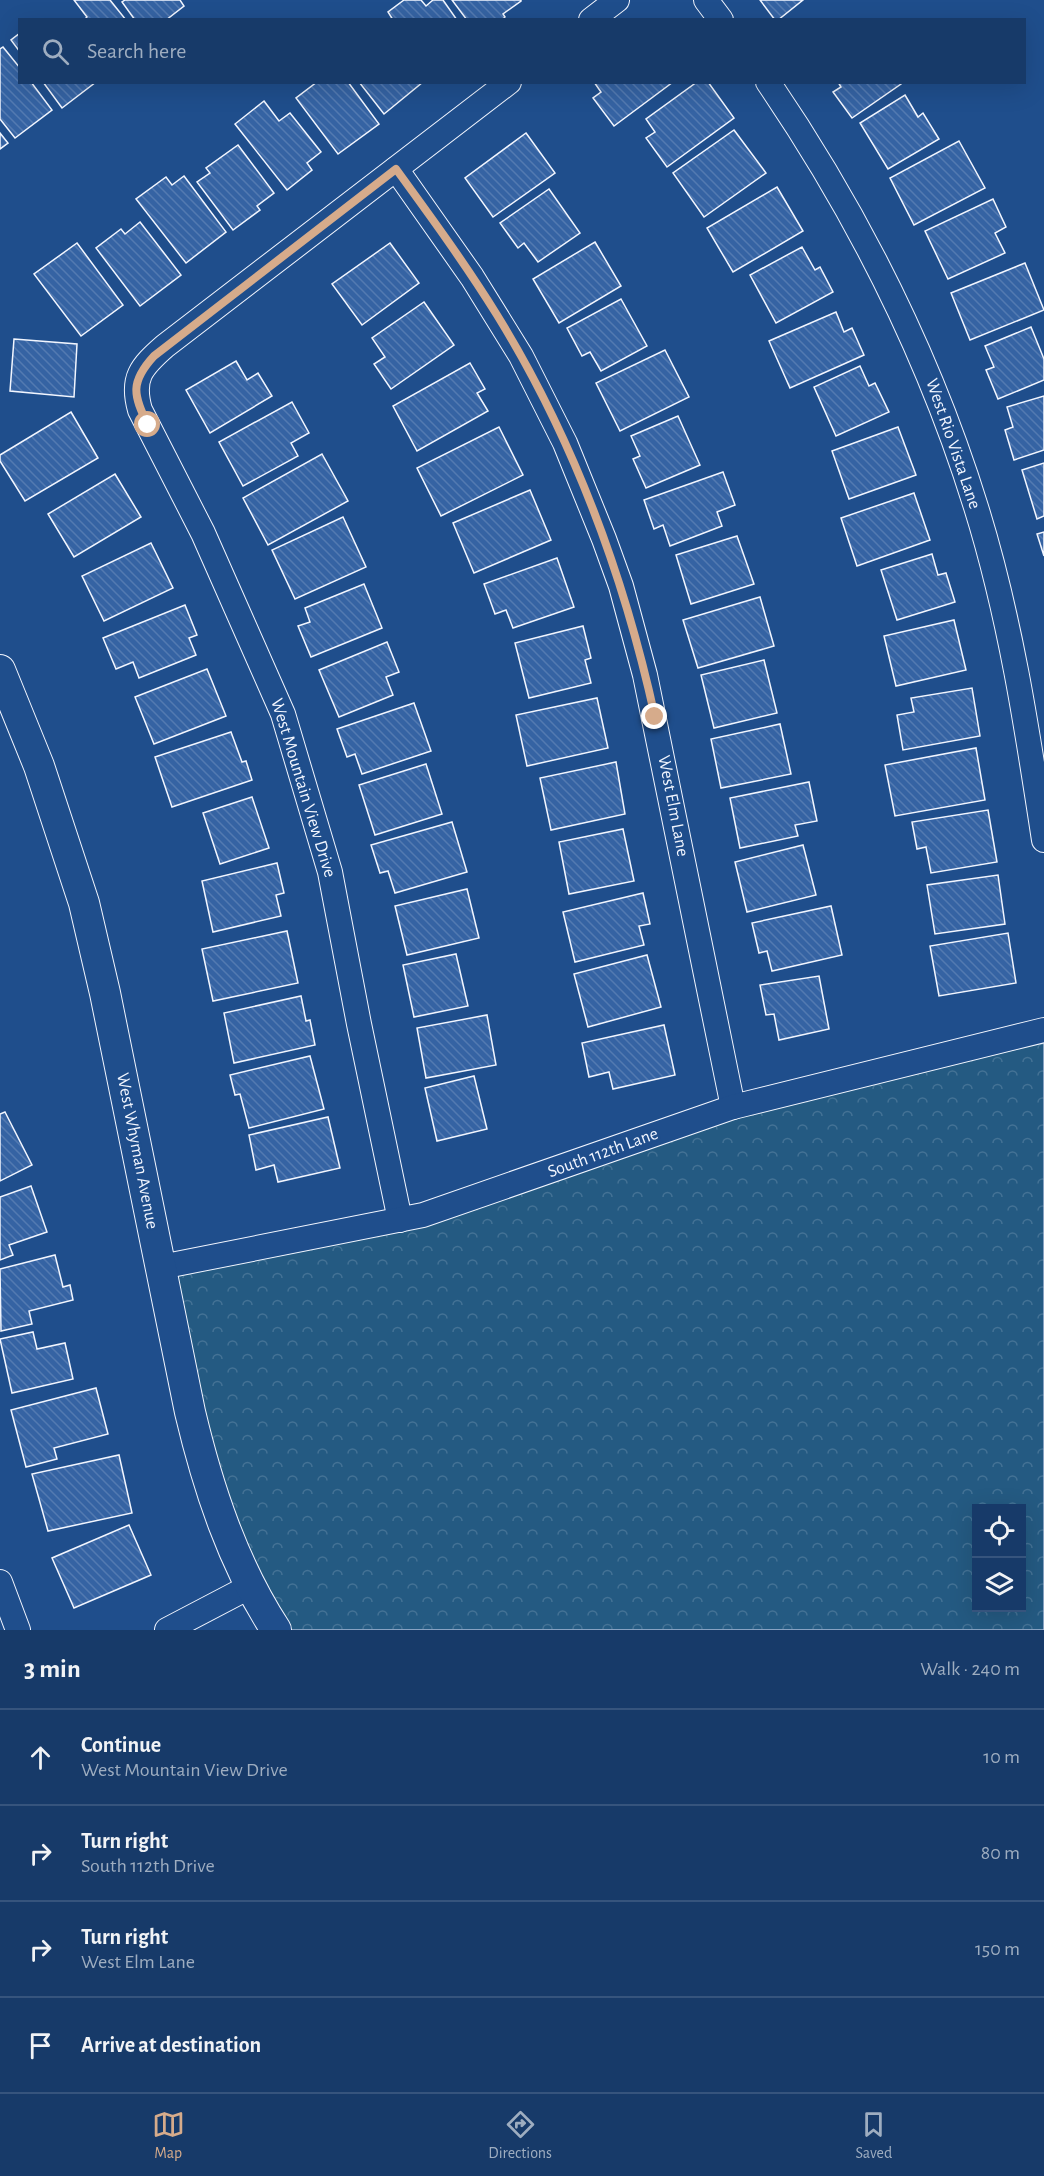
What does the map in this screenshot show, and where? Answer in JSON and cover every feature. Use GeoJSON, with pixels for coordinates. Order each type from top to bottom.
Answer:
{"type":"FeatureCollection","features":[{"type":"Feature","properties":{"kind":"street"},"geometry":{"type":"LineString","coordinates":[[594,18],[616,0]]}},
{"type":"Feature","properties":{"kind":"street"},"geometry":{"type":"LineString","coordinates":[[706,0],[720,18]]}},
{"type":"Feature","properties":{"kind":"street"},"geometry":{"type":"LineString","coordinates":[[396,169],[506,84]]}},
{"type":"Feature","properties":{"kind":"street","name":"West Rio Vista Lane"},"geometry":{"type":"LineString","coordinates":[[769,84],[827,173],[861,231],[914,339],[941,404],[977,509],[1004,614],[1028,730],[1044,840]]}},
{"type":"Feature","properties":{"kind":"street","name":"West Mountain View Drive"},"geometry":{"type":"LineString","coordinates":[[396,169],[165,346],[143,367],[137,379],[136,394],[140,410],[203,533],[283,714],[330,872],[400,1220]]}},
{"type":"Feature","properties":{"kind":"street","name":"West Elm Lane"},"geometry":{"type":"LineString","coordinates":[[396,169],[472,277],[521,356],[565,443],[621,586],[645,675],[733,1107]]}},
{"type":"Feature","properties":{"kind":"street","name":"West Whyman Avenue"},"geometry":{"type":"LineString","coordinates":[[0,670],[42,775],[84,903],[105,993],[200,1456],[218,1511],[251,1586],[276,1630]]}},
{"type":"Feature","properties":{"kind":"street","name":"South 112th Lane"},"geometry":{"type":"LineString","coordinates":[[161,1267],[400,1220],[447,1208],[733,1107],[1044,1030]]}},
{"type":"Feature","properties":{"kind":"street"},"geometry":{"type":"LineString","coordinates":[[0,1582],[18,1630]]}},
{"type":"Feature","properties":{"kind":"street"},"geometry":{"type":"LineString","coordinates":[[167,1630],[251,1586]]}},
{"type":"Feature","properties":{"kind":"green space"},"geometry":{"type":"Polygon","coordinates":[[[1044,1030],[1044,1630],[276,1630],[251,1586],[161,1267],[373,1226],[698,1119],[1044,1030]]]}},
{"type":"Feature","properties":{"kind":"building"},"geometry":{"type":"Polygon","coordinates":[[[74,0],[110,0],[124,18],[86,18],[74,0]]]}},
{"type":"Feature","properties":{"kind":"building"},"geometry":{"type":"Polygon","coordinates":[[[125,0],[180,0],[184,6],[169,18],[134,18],[122,2],[125,0]]]}},
{"type":"Feature","properties":{"kind":"building"},"geometry":{"type":"Polygon","coordinates":[[[404,0],[421,0],[426,6],[433,0],[443,0],[456,18],[392,18],[388,12],[404,0]]]}},
{"type":"Feature","properties":{"kind":"building"},"geometry":{"type":"Polygon","coordinates":[[[452,0],[521,0],[503,14],[504,18],[466,18],[452,0]]]}},
{"type":"Feature","properties":{"kind":"building"},"geometry":{"type":"Polygon","coordinates":[[[760,0],[803,0],[780,18],[774,18],[760,0]]]}},
{"type":"Feature","properties":{"kind":"building"},"geometry":{"type":"Polygon","coordinates":[[[18,35],[18,49],[11,40],[18,35]]]}},
{"type":"Feature","properties":{"kind":"building"},"geometry":{"type":"Polygon","coordinates":[[[3,47],[18,66],[18,84],[32,84],[52,110],[15,138],[0,119],[0,49],[3,47]]]}},
{"type":"Feature","properties":{"kind":"building"},"geometry":{"type":"Polygon","coordinates":[[[44,84],[93,84],[62,108],[44,84]]]}},
{"type":"Feature","properties":{"kind":"building"},"geometry":{"type":"Polygon","coordinates":[[[314,84],[349,84],[379,124],[338,154],[296,98],[314,84]]]}},
{"type":"Feature","properties":{"kind":"building"},"geometry":{"type":"Polygon","coordinates":[[[361,84],[421,84],[384,114],[361,84]]]}},
{"type":"Feature","properties":{"kind":"building"},"geometry":{"type":"Polygon","coordinates":[[[595,84],[670,84],[614,126],[593,98],[601,92],[595,84]]]}},
{"type":"Feature","properties":{"kind":"building"},"geometry":{"type":"Polygon","coordinates":[[[694,84],[709,84],[734,118],[667,167],[646,138],[655,132],[646,119],[694,84]]]}},
{"type":"Feature","properties":{"kind":"building"},"geometry":{"type":"Polygon","coordinates":[[[839,84],[901,84],[852,118],[833,92],[841,87],[839,84]]]}},
{"type":"Feature","properties":{"kind":"building"},"geometry":{"type":"Polygon","coordinates":[[[905,95],[918,117],[923,113],[939,139],[888,169],[860,123],[905,95]]]}},
{"type":"Feature","properties":{"kind":"building"},"geometry":{"type":"Polygon","coordinates":[[[264,101],[279,121],[290,113],[321,152],[307,163],[312,170],[287,190],[235,124],[264,101]]]}},
{"type":"Feature","properties":{"kind":"building"},"geometry":{"type":"Polygon","coordinates":[[[734,130],[766,173],[704,217],[673,173],[734,130]]]}},
{"type":"Feature","properties":{"kind":"building"},"geometry":{"type":"Polygon","coordinates":[[[0,133],[8,143],[0,149],[0,133]]]}},
{"type":"Feature","properties":{"kind":"building"},"geometry":{"type":"Polygon","coordinates":[[[526,133],[555,173],[493,217],[465,178],[526,133]]]}},
{"type":"Feature","properties":{"kind":"building"},"geometry":{"type":"Polygon","coordinates":[[[959,141],[985,188],[914,225],[890,178],[959,141]]]}},
{"type":"Feature","properties":{"kind":"building"},"geometry":{"type":"Polygon","coordinates":[[[238,145],[274,193],[257,206],[260,210],[233,230],[197,182],[210,173],[206,168],[238,145]]]}},
{"type":"Feature","properties":{"kind":"building"},"geometry":{"type":"Polygon","coordinates":[[[184,176],[226,232],[186,263],[136,199],[166,177],[172,185],[184,176]]]}},
{"type":"Feature","properties":{"kind":"building"},"geometry":{"type":"Polygon","coordinates":[[[777,187],[803,231],[733,272],[707,228],[777,187]]]}},
{"type":"Feature","properties":{"kind":"building"},"geometry":{"type":"Polygon","coordinates":[[[549,189],[580,233],[538,262],[524,243],[518,248],[500,223],[549,189]]]}},
{"type":"Feature","properties":{"kind":"building"},"geometry":{"type":"Polygon","coordinates":[[[993,199],[1006,227],[995,233],[1005,253],[948,279],[925,231],[993,199]]]}},
{"type":"Feature","properties":{"kind":"building"},"geometry":{"type":"Polygon","coordinates":[[[140,222],[181,275],[140,306],[96,248],[121,229],[125,234],[140,222]]]}},
{"type":"Feature","properties":{"kind":"building"},"geometry":{"type":"Polygon","coordinates":[[[595,242],[621,286],[559,323],[533,279],[595,242]]]}},
{"type":"Feature","properties":{"kind":"building"},"geometry":{"type":"Polygon","coordinates":[[[77,243],[123,305],[81,336],[34,274],[77,243]]]}},
{"type":"Feature","properties":{"kind":"building"},"geometry":{"type":"Polygon","coordinates":[[[390,243],[419,283],[362,325],[332,284],[390,243]]]}},
{"type":"Feature","properties":{"kind":"building"},"geometry":{"type":"Polygon","coordinates":[[[802,247],[815,270],[820,267],[833,292],[776,323],[750,275],[802,247]]]}},
{"type":"Feature","properties":{"kind":"building"},"geometry":{"type":"Polygon","coordinates":[[[1025,263],[1044,310],[970,340],[951,293],[1025,263]]]}},
{"type":"Feature","properties":{"kind":"building"},"geometry":{"type":"Polygon","coordinates":[[[621,299],[647,346],[601,371],[590,352],[582,356],[567,328],[621,299]]]}},
{"type":"Feature","properties":{"kind":"building"},"geometry":{"type":"Polygon","coordinates":[[[424,302],[454,345],[391,389],[374,364],[385,357],[372,338],[424,302]]]}},
{"type":"Feature","properties":{"kind":"building"},"geometry":{"type":"Polygon","coordinates":[[[836,312],[844,332],[852,328],[864,355],[790,388],[769,341],[836,312]]]}},
{"type":"Feature","properties":{"kind":"building"},"geometry":{"type":"Polygon","coordinates":[[[1031,327],[1044,359],[1044,380],[998,399],[986,370],[994,367],[985,346],[1031,327]]]}},
{"type":"Feature","properties":{"kind":"building"},"geometry":{"type":"Polygon","coordinates":[[[14,339],[77,344],[74,397],[10,391],[14,339]]]}},
{"type":"Feature","properties":{"kind":"building"},"geometry":{"type":"Polygon","coordinates":[[[665,350],[689,397],[620,431],[596,383],[665,350]]]}},
{"type":"Feature","properties":{"kind":"building"},"geometry":{"type":"Polygon","coordinates":[[[236,361],[247,380],[258,373],[272,396],[210,433],[186,390],[236,361]]]}},
{"type":"Feature","properties":{"kind":"building"},"geometry":{"type":"Polygon","coordinates":[[[470,363],[485,389],[477,393],[488,411],[417,451],[393,406],[470,363]]]}},
{"type":"Feature","properties":{"kind":"building"},"geometry":{"type":"Polygon","coordinates":[[[860,366],[869,386],[875,383],[889,412],[836,436],[814,387],[860,366]]]}},
{"type":"Feature","properties":{"kind":"building"},"geometry":{"type":"Polygon","coordinates":[[[1044,396],[1044,450],[1014,460],[1005,430],[1013,427],[1007,407],[1044,396]]]}},
{"type":"Feature","properties":{"kind":"building"},"geometry":{"type":"Polygon","coordinates":[[[292,402],[309,433],[291,443],[298,456],[243,486],[219,442],[292,402]]]}},
{"type":"Feature","properties":{"kind":"building"},"geometry":{"type":"Polygon","coordinates":[[[71,412],[98,458],[25,501],[0,461],[0,455],[71,412]]]}},
{"type":"Feature","properties":{"kind":"building"},"geometry":{"type":"Polygon","coordinates":[[[678,416],[700,465],[646,488],[633,459],[640,456],[631,436],[678,416]]]}},
{"type":"Feature","properties":{"kind":"building"},"geometry":{"type":"Polygon","coordinates":[[[499,427],[523,475],[441,516],[417,468],[499,427]]]}},
{"type":"Feature","properties":{"kind":"building"},"geometry":{"type":"Polygon","coordinates":[[[898,427],[916,475],[849,499],[832,451],[898,427]]]}},
{"type":"Feature","properties":{"kind":"building"},"geometry":{"type":"Polygon","coordinates":[[[322,454],[348,501],[268,545],[243,498],[322,454]]]}},
{"type":"Feature","properties":{"kind":"building"},"geometry":{"type":"Polygon","coordinates":[[[1044,463],[1044,516],[1037,519],[1022,470],[1044,463]]]}},
{"type":"Feature","properties":{"kind":"building"},"geometry":{"type":"Polygon","coordinates":[[[723,472],[735,505],[717,512],[722,526],[670,546],[663,525],[654,529],[644,500],[723,472]]]}},
{"type":"Feature","properties":{"kind":"building"},"geometry":{"type":"Polygon","coordinates":[[[115,474],[141,517],[74,557],[48,514],[115,474]]]}},
{"type":"Feature","properties":{"kind":"building"},"geometry":{"type":"Polygon","coordinates":[[[530,490],[551,540],[474,573],[453,523],[530,490]]]}},
{"type":"Feature","properties":{"kind":"building"},"geometry":{"type":"Polygon","coordinates":[[[914,493],[930,540],[857,566],[841,518],[914,493]]]}},
{"type":"Feature","properties":{"kind":"building"},"geometry":{"type":"Polygon","coordinates":[[[343,517],[366,567],[295,599],[272,550],[343,517]]]}},
{"type":"Feature","properties":{"kind":"building"},"geometry":{"type":"Polygon","coordinates":[[[1044,532],[1044,556],[1037,534],[1044,532]]]}},
{"type":"Feature","properties":{"kind":"building"},"geometry":{"type":"Polygon","coordinates":[[[737,536],[754,584],[691,604],[676,555],[737,536]]]}},
{"type":"Feature","properties":{"kind":"building"},"geometry":{"type":"Polygon","coordinates":[[[151,543],[173,588],[104,621],[82,576],[151,543]]]}},
{"type":"Feature","properties":{"kind":"building"},"geometry":{"type":"Polygon","coordinates":[[[932,554],[938,575],[946,573],[955,602],[897,620],[881,570],[932,554]]]}},
{"type":"Feature","properties":{"kind":"building"},"geometry":{"type":"Polygon","coordinates":[[[557,558],[574,607],[513,628],[506,610],[495,614],[484,584],[557,558]]]}},
{"type":"Feature","properties":{"kind":"building"},"geometry":{"type":"Polygon","coordinates":[[[364,584],[382,628],[311,657],[298,626],[310,622],[305,608],[364,584]]]}},
{"type":"Feature","properties":{"kind":"building"},"geometry":{"type":"Polygon","coordinates":[[[760,597],[774,646],[698,668],[683,620],[760,597]]]}},
{"type":"Feature","properties":{"kind":"building"},"geometry":{"type":"Polygon","coordinates":[[[185,605],[197,635],[189,638],[196,655],[139,678],[133,662],[116,669],[103,638],[185,605]]]}},
{"type":"Feature","properties":{"kind":"building"},"geometry":{"type":"Polygon","coordinates":[[[954,620],[966,670],[896,686],[884,636],[954,620]]]}},
{"type":"Feature","properties":{"kind":"building"},"geometry":{"type":"Polygon","coordinates":[[[583,626],[591,658],[585,660],[591,683],[529,698],[515,643],[583,626]]]}},
{"type":"Feature","properties":{"kind":"building"},"geometry":{"type":"Polygon","coordinates":[[[387,642],[399,672],[386,677],[393,695],[339,717],[319,670],[387,642]]]}},
{"type":"Feature","properties":{"kind":"building"},"geometry":{"type":"Polygon","coordinates":[[[764,660],[777,713],[714,728],[701,675],[764,660]]]}},
{"type":"Feature","properties":{"kind":"building"},"geometry":{"type":"Polygon","coordinates":[[[207,669],[226,716],[154,744],[135,697],[207,669]]]}},
{"type":"Feature","properties":{"kind":"building"},"geometry":{"type":"Polygon","coordinates":[[[972,688],[980,736],[903,750],[897,715],[914,712],[911,698],[972,688]]]}},
{"type":"Feature","properties":{"kind":"building"},"geometry":{"type":"Polygon","coordinates":[[[597,698],[608,748],[527,766],[516,715],[597,698]]]}},
{"type":"Feature","properties":{"kind":"building"},"geometry":{"type":"Polygon","coordinates":[[[414,703],[431,751],[362,774],[355,754],[347,757],[337,729],[414,703]]]}},
{"type":"Feature","properties":{"kind":"building"},"geometry":{"type":"Polygon","coordinates":[[[780,724],[791,774],[721,788],[711,739],[780,724]]]}},
{"type":"Feature","properties":{"kind":"building"},"geometry":{"type":"Polygon","coordinates":[[[231,732],[242,762],[246,761],[252,780],[172,807],[155,757],[231,732]]]}},
{"type":"Feature","properties":{"kind":"building"},"geometry":{"type":"Polygon","coordinates":[[[976,748],[985,800],[895,816],[885,765],[976,748]]]}},
{"type":"Feature","properties":{"kind":"building"},"geometry":{"type":"Polygon","coordinates":[[[616,762],[625,814],[551,830],[540,778],[616,762]]]}},
{"type":"Feature","properties":{"kind":"building"},"geometry":{"type":"Polygon","coordinates":[[[426,764],[442,814],[375,835],[359,785],[426,764]]]}},
{"type":"Feature","properties":{"kind":"building"},"geometry":{"type":"Polygon","coordinates":[[[809,782],[817,821],[795,825],[798,836],[740,848],[730,798],[809,782]]]}},
{"type":"Feature","properties":{"kind":"building"},"geometry":{"type":"Polygon","coordinates":[[[252,797],[269,848],[220,864],[203,813],[252,797]]]}},
{"type":"Feature","properties":{"kind":"building"},"geometry":{"type":"Polygon","coordinates":[[[988,810],[997,862],[931,873],[926,847],[917,849],[912,822],[988,810]]]}},
{"type":"Feature","properties":{"kind":"building"},"geometry":{"type":"Polygon","coordinates":[[[452,822],[467,872],[395,893],[388,871],[380,873],[371,845],[452,822]]]}},
{"type":"Feature","properties":{"kind":"building"},"geometry":{"type":"Polygon","coordinates":[[[623,829],[634,881],[569,894],[559,842],[623,829]]]}},
{"type":"Feature","properties":{"kind":"building"},"geometry":{"type":"Polygon","coordinates":[[[803,845],[816,895],[747,912],[735,862],[803,845]]]}},
{"type":"Feature","properties":{"kind":"building"},"geometry":{"type":"Polygon","coordinates":[[[277,863],[284,893],[276,895],[281,916],[213,932],[202,881],[277,863]]]}},
{"type":"Feature","properties":{"kind":"building"},"geometry":{"type":"Polygon","coordinates":[[[998,875],[1005,924],[935,934],[927,885],[998,875]]]}},
{"type":"Feature","properties":{"kind":"building"},"geometry":{"type":"Polygon","coordinates":[[[467,889],[479,938],[407,955],[395,906],[467,889]]]}},
{"type":"Feature","properties":{"kind":"building"},"geometry":{"type":"Polygon","coordinates":[[[643,893],[650,924],[639,926],[644,945],[575,962],[563,912],[643,893]]]}},
{"type":"Feature","properties":{"kind":"building"},"geometry":{"type":"Polygon","coordinates":[[[831,906],[842,955],[772,971],[767,951],[759,953],[752,923],[831,906]]]}},
{"type":"Feature","properties":{"kind":"building"},"geometry":{"type":"Polygon","coordinates":[[[287,931],[298,983],[213,1001],[202,949],[287,931]]]}},
{"type":"Feature","properties":{"kind":"building"},"geometry":{"type":"Polygon","coordinates":[[[1008,933],[1016,983],[939,996],[930,946],[1008,933]]]}},
{"type":"Feature","properties":{"kind":"building"},"geometry":{"type":"Polygon","coordinates":[[[456,954],[468,1006],[414,1017],[403,965],[456,954]]]}},
{"type":"Feature","properties":{"kind":"building"},"geometry":{"type":"Polygon","coordinates":[[[647,955],[661,1007],[588,1027],[574,974],[647,955]]]}},
{"type":"Feature","properties":{"kind":"building"},"geometry":{"type":"Polygon","coordinates":[[[819,976],[829,1029],[779,1040],[774,1014],[766,1015],[760,985],[819,976]]]}},
{"type":"Feature","properties":{"kind":"building"},"geometry":{"type":"Polygon","coordinates":[[[301,996],[306,1021],[310,1020],[315,1045],[234,1063],[224,1013],[301,996]]]}},
{"type":"Feature","properties":{"kind":"building"},"geometry":{"type":"Polygon","coordinates":[[[487,1015],[496,1065],[426,1078],[417,1028],[487,1015]]]}},
{"type":"Feature","properties":{"kind":"building"},"geometry":{"type":"Polygon","coordinates":[[[664,1025],[675,1075],[613,1089],[609,1072],[589,1077],[582,1043],[664,1025]]]}},
{"type":"Feature","properties":{"kind":"building"},"geometry":{"type":"Polygon","coordinates":[[[310,1056],[324,1109],[249,1128],[240,1094],[235,1095],[230,1075],[310,1056]]]}},
{"type":"Feature","properties":{"kind":"building"},"geometry":{"type":"Polygon","coordinates":[[[474,1076],[487,1129],[437,1141],[425,1088],[474,1076]]]}},
{"type":"Feature","properties":{"kind":"building"},"geometry":{"type":"Polygon","coordinates":[[[5,1112],[32,1165],[0,1181],[0,1114],[5,1112]]]}},
{"type":"Feature","properties":{"kind":"building"},"geometry":{"type":"Polygon","coordinates":[[[328,1117],[340,1168],[278,1182],[274,1165],[256,1170],[249,1135],[328,1117]]]}},
{"type":"Feature","properties":{"kind":"building"},"geometry":{"type":"Polygon","coordinates":[[[31,1186],[47,1232],[9,1245],[13,1255],[0,1260],[0,1197],[31,1186]]]}},
{"type":"Feature","properties":{"kind":"building"},"geometry":{"type":"Polygon","coordinates":[[[55,1255],[63,1287],[70,1285],[73,1300],[29,1311],[32,1324],[1,1331],[0,1269],[55,1255]]]}},
{"type":"Feature","properties":{"kind":"building"},"geometry":{"type":"Polygon","coordinates":[[[33,1332],[37,1349],[65,1343],[73,1379],[12,1393],[0,1339],[33,1332]]]}},
{"type":"Feature","properties":{"kind":"building"},"geometry":{"type":"Polygon","coordinates":[[[96,1388],[108,1434],[54,1448],[57,1459],[26,1467],[11,1410],[96,1388]]]}},
{"type":"Feature","properties":{"kind":"building"},"geometry":{"type":"Polygon","coordinates":[[[119,1455],[132,1513],[48,1531],[32,1474],[119,1455]]]}},
{"type":"Feature","properties":{"kind":"building"},"geometry":{"type":"Polygon","coordinates":[[[129,1525],[151,1575],[74,1608],[52,1558],[129,1525]]]}},
{"type":"Feature","properties":{"kind":"route"},"geometry":{"type":"LineString","coordinates":[[148,425],[140,410],[136,394],[137,379],[143,367],[165,346],[396,169],[498,316],[544,399],[565,443],[586,491],[621,586],[655,717]]}}]}
